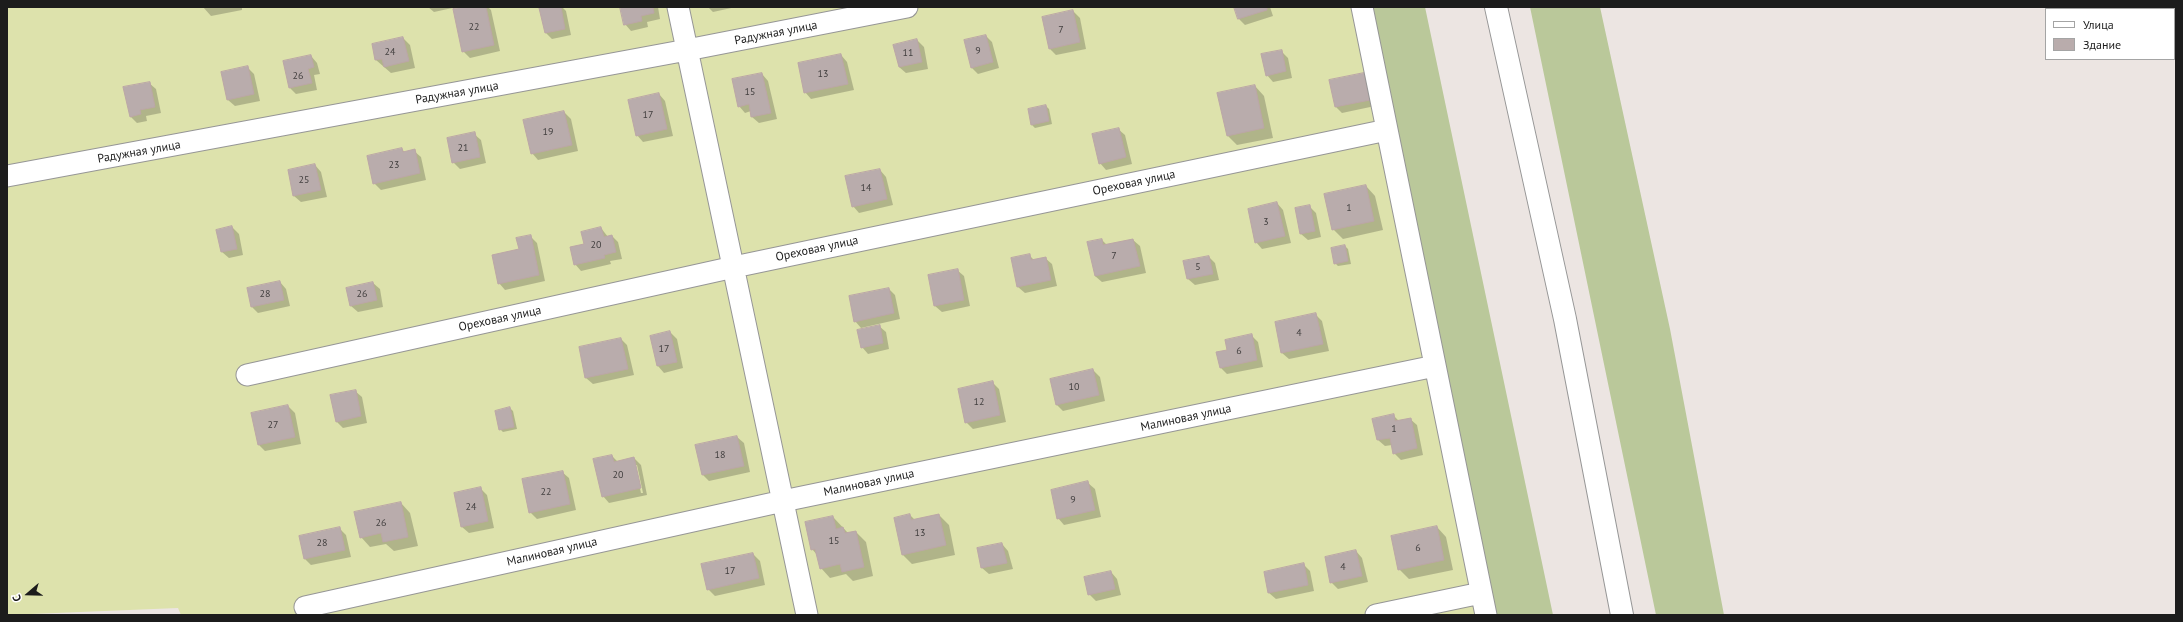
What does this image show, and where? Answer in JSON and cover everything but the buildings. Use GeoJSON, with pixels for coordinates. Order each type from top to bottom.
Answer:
{"type":"FeatureCollection","features":[{"type":"Feature","properties":{"kind":"street"},"geometry":{"type":"LineString","coordinates":[[678,7],[807,615]]}},
{"type":"Feature","properties":{"kind":"street","name":"Радужная улица"},"geometry":{"type":"LineString","coordinates":[[7,176],[687,50],[907,7]]}},
{"type":"Feature","properties":{"kind":"street"},"geometry":{"type":"LineString","coordinates":[[1362,7],[1486,615]]}},
{"type":"Feature","properties":{"kind":"street"},"geometry":{"type":"LineString","coordinates":[[1496,7],[1565,319],[1622,615]]}},
{"type":"Feature","properties":{"kind":"street","name":"Ореховая улица"},"geometry":{"type":"LineString","coordinates":[[247,375],[734,267],[1388,130]]}},
{"type":"Feature","properties":{"kind":"street","name":"Малиновая улица"},"geometry":{"type":"LineString","coordinates":[[305,607],[783,501],[1435,366]]}},
{"type":"Feature","properties":{"kind":"street"},"geometry":{"type":"LineString","coordinates":[[1376,615],[1482,592]]}},
{"type":"Feature","properties":{"kind":"green space"},"geometry":{"type":"Polygon","coordinates":[[[7,7],[1355,7],[1482,615],[181,615],[178,608],[7,615],[7,7]]]}},
{"type":"Feature","properties":{"kind":"green space"},"geometry":{"type":"Polygon","coordinates":[[[1365,7],[1425,7],[1553,615],[1492,615],[1365,7]]]}},
{"type":"Feature","properties":{"kind":"green space"},"geometry":{"type":"Polygon","coordinates":[[[1530,7],[1600,7],[1670,329],[1724,615],[1656,615],[1530,7]]]}}]}
